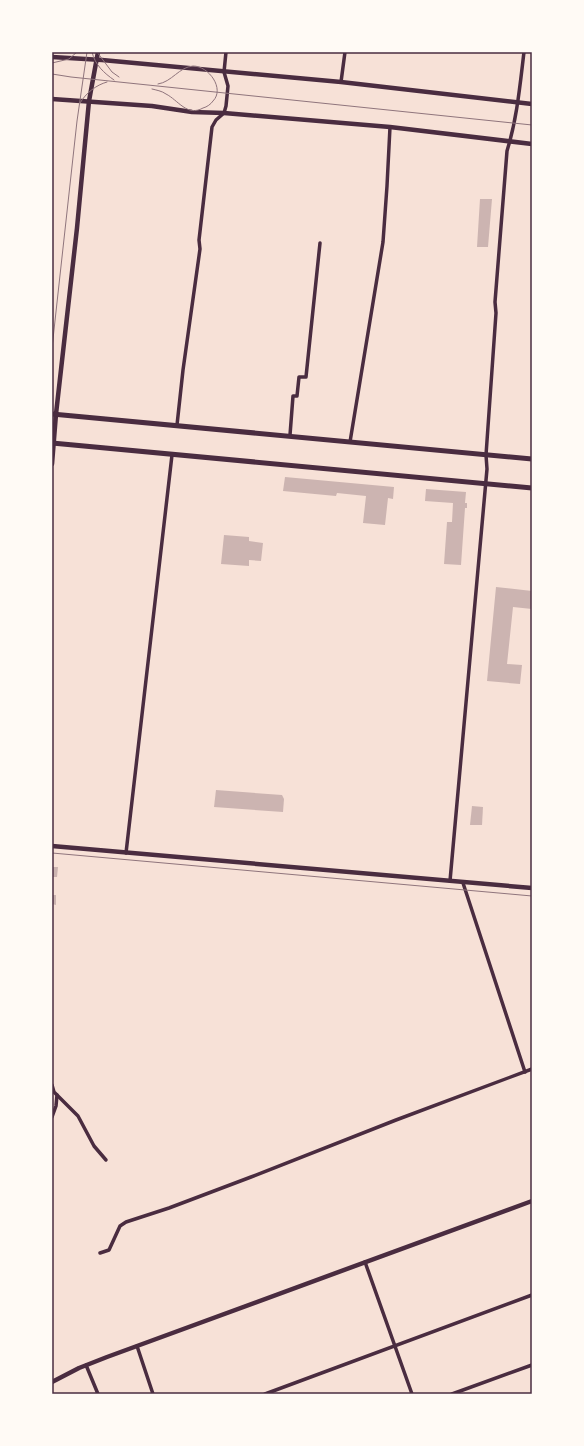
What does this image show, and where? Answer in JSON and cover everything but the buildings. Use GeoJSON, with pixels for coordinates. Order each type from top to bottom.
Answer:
{"type":"FeatureCollection","features":[{"type":"Feature","properties":{"kind":"main road"},"geometry":{"type":"LineString","coordinates":[[54,414],[290,435],[532,459]]}},
{"type":"Feature","properties":{"kind":"main road"},"geometry":{"type":"LineString","coordinates":[[53,443],[532,488]]}},
{"type":"Feature","properties":{"kind":"street"},"geometry":{"type":"LineString","coordinates":[[52,464],[54,414],[77,228],[89,102],[98,52]]}},
{"type":"Feature","properties":{"kind":"street"},"geometry":{"type":"LineString","coordinates":[[177,425],[200,249],[199,240],[212,127],[216,120],[224,113],[228,92],[227,78],[224,72],[226,52]]}},
{"type":"Feature","properties":{"kind":"street"},"geometry":{"type":"LineString","coordinates":[[341,82],[346,52]]}},
{"type":"Feature","properties":{"kind":"street"},"geometry":{"type":"LineString","coordinates":[[450,881],[487,461],[486,455],[496,313],[495,302],[507,151],[518,103],[524,52]]}},
{"type":"Feature","properties":{"kind":"street"},"geometry":{"type":"LineString","coordinates":[[52,57],[96,59],[341,82],[532,104]]}},
{"type":"Feature","properties":{"kind":"street"},"geometry":{"type":"LineString","coordinates":[[52,99],[152,106],[192,112],[224,113],[390,127],[532,144]]}},
{"type":"Feature","properties":{"kind":"street"},"geometry":{"type":"LineString","coordinates":[[350,442],[383,242],[390,127]]}},
{"type":"Feature","properties":{"kind":"street"},"geometry":{"type":"LineString","coordinates":[[290,435],[293,396],[297,396],[299,377],[306,378],[320,243]]}},
{"type":"Feature","properties":{"kind":"street"},"geometry":{"type":"LineString","coordinates":[[126,853],[172,455]]}},
{"type":"Feature","properties":{"kind":"street"},"geometry":{"type":"LineString","coordinates":[[52,846],[532,888]]}},
{"type":"Feature","properties":{"kind":"street"},"geometry":{"type":"LineString","coordinates":[[463,883],[525,1072]]}},
{"type":"Feature","properties":{"kind":"street"},"geometry":{"type":"LineString","coordinates":[[100,1253],[109,1250],[120,1226],[126,1222],[244,1180],[532,1069]]}},
{"type":"Feature","properties":{"kind":"street"},"geometry":{"type":"LineString","coordinates":[[52,1085],[54,1092],[78,1116],[94,1146],[106,1160]]}},
{"type":"Feature","properties":{"kind":"street"},"geometry":{"type":"LineString","coordinates":[[52,1117],[56,1106],[57,1095]]}},
{"type":"Feature","properties":{"kind":"street"},"geometry":{"type":"LineString","coordinates":[[52,1382],[86,1365],[532,1201]]}},
{"type":"Feature","properties":{"kind":"street"},"geometry":{"type":"LineString","coordinates":[[365,1262],[412,1394]]}},
{"type":"Feature","properties":{"kind":"street"},"geometry":{"type":"LineString","coordinates":[[265,1394],[532,1296]]}},
{"type":"Feature","properties":{"kind":"street"},"geometry":{"type":"LineString","coordinates":[[137,1346],[153,1394]]}},
{"type":"Feature","properties":{"kind":"street"},"geometry":{"type":"LineString","coordinates":[[86,1365],[98,1394]]}},
{"type":"Feature","properties":{"kind":"street"},"geometry":{"type":"LineString","coordinates":[[452,1394],[532,1365]]}},
{"type":"Feature","properties":{"kind":"tram line"},"geometry":{"type":"LineString","coordinates":[[52,63],[69,59],[77,52]]}},
{"type":"Feature","properties":{"kind":"tram line"},"geometry":{"type":"LineString","coordinates":[[52,348],[77,121],[87,52]]}},
{"type":"Feature","properties":{"kind":"tram line"},"geometry":{"type":"LineString","coordinates":[[92,52],[93,57],[100,68],[114,80]]}},
{"type":"Feature","properties":{"kind":"tram line"},"geometry":{"type":"LineString","coordinates":[[97,52],[112,72],[119,77]]}},
{"type":"Feature","properties":{"kind":"tram line"},"geometry":{"type":"LineString","coordinates":[[152,89],[164,93],[183,107],[192,110],[197,110],[210,104],[216,96],[217,90],[214,79],[210,74],[199,67],[193,66],[184,69],[163,83],[158,84]]}},
{"type":"Feature","properties":{"kind":"tram line"},"geometry":{"type":"LineString","coordinates":[[52,74],[532,125]]}},
{"type":"Feature","properties":{"kind":"tram line"},"geometry":{"type":"LineString","coordinates":[[80,103],[92,90],[107,82]]}},
{"type":"Feature","properties":{"kind":"tram line"},"geometry":{"type":"LineString","coordinates":[[52,853],[532,896]]}}]}
